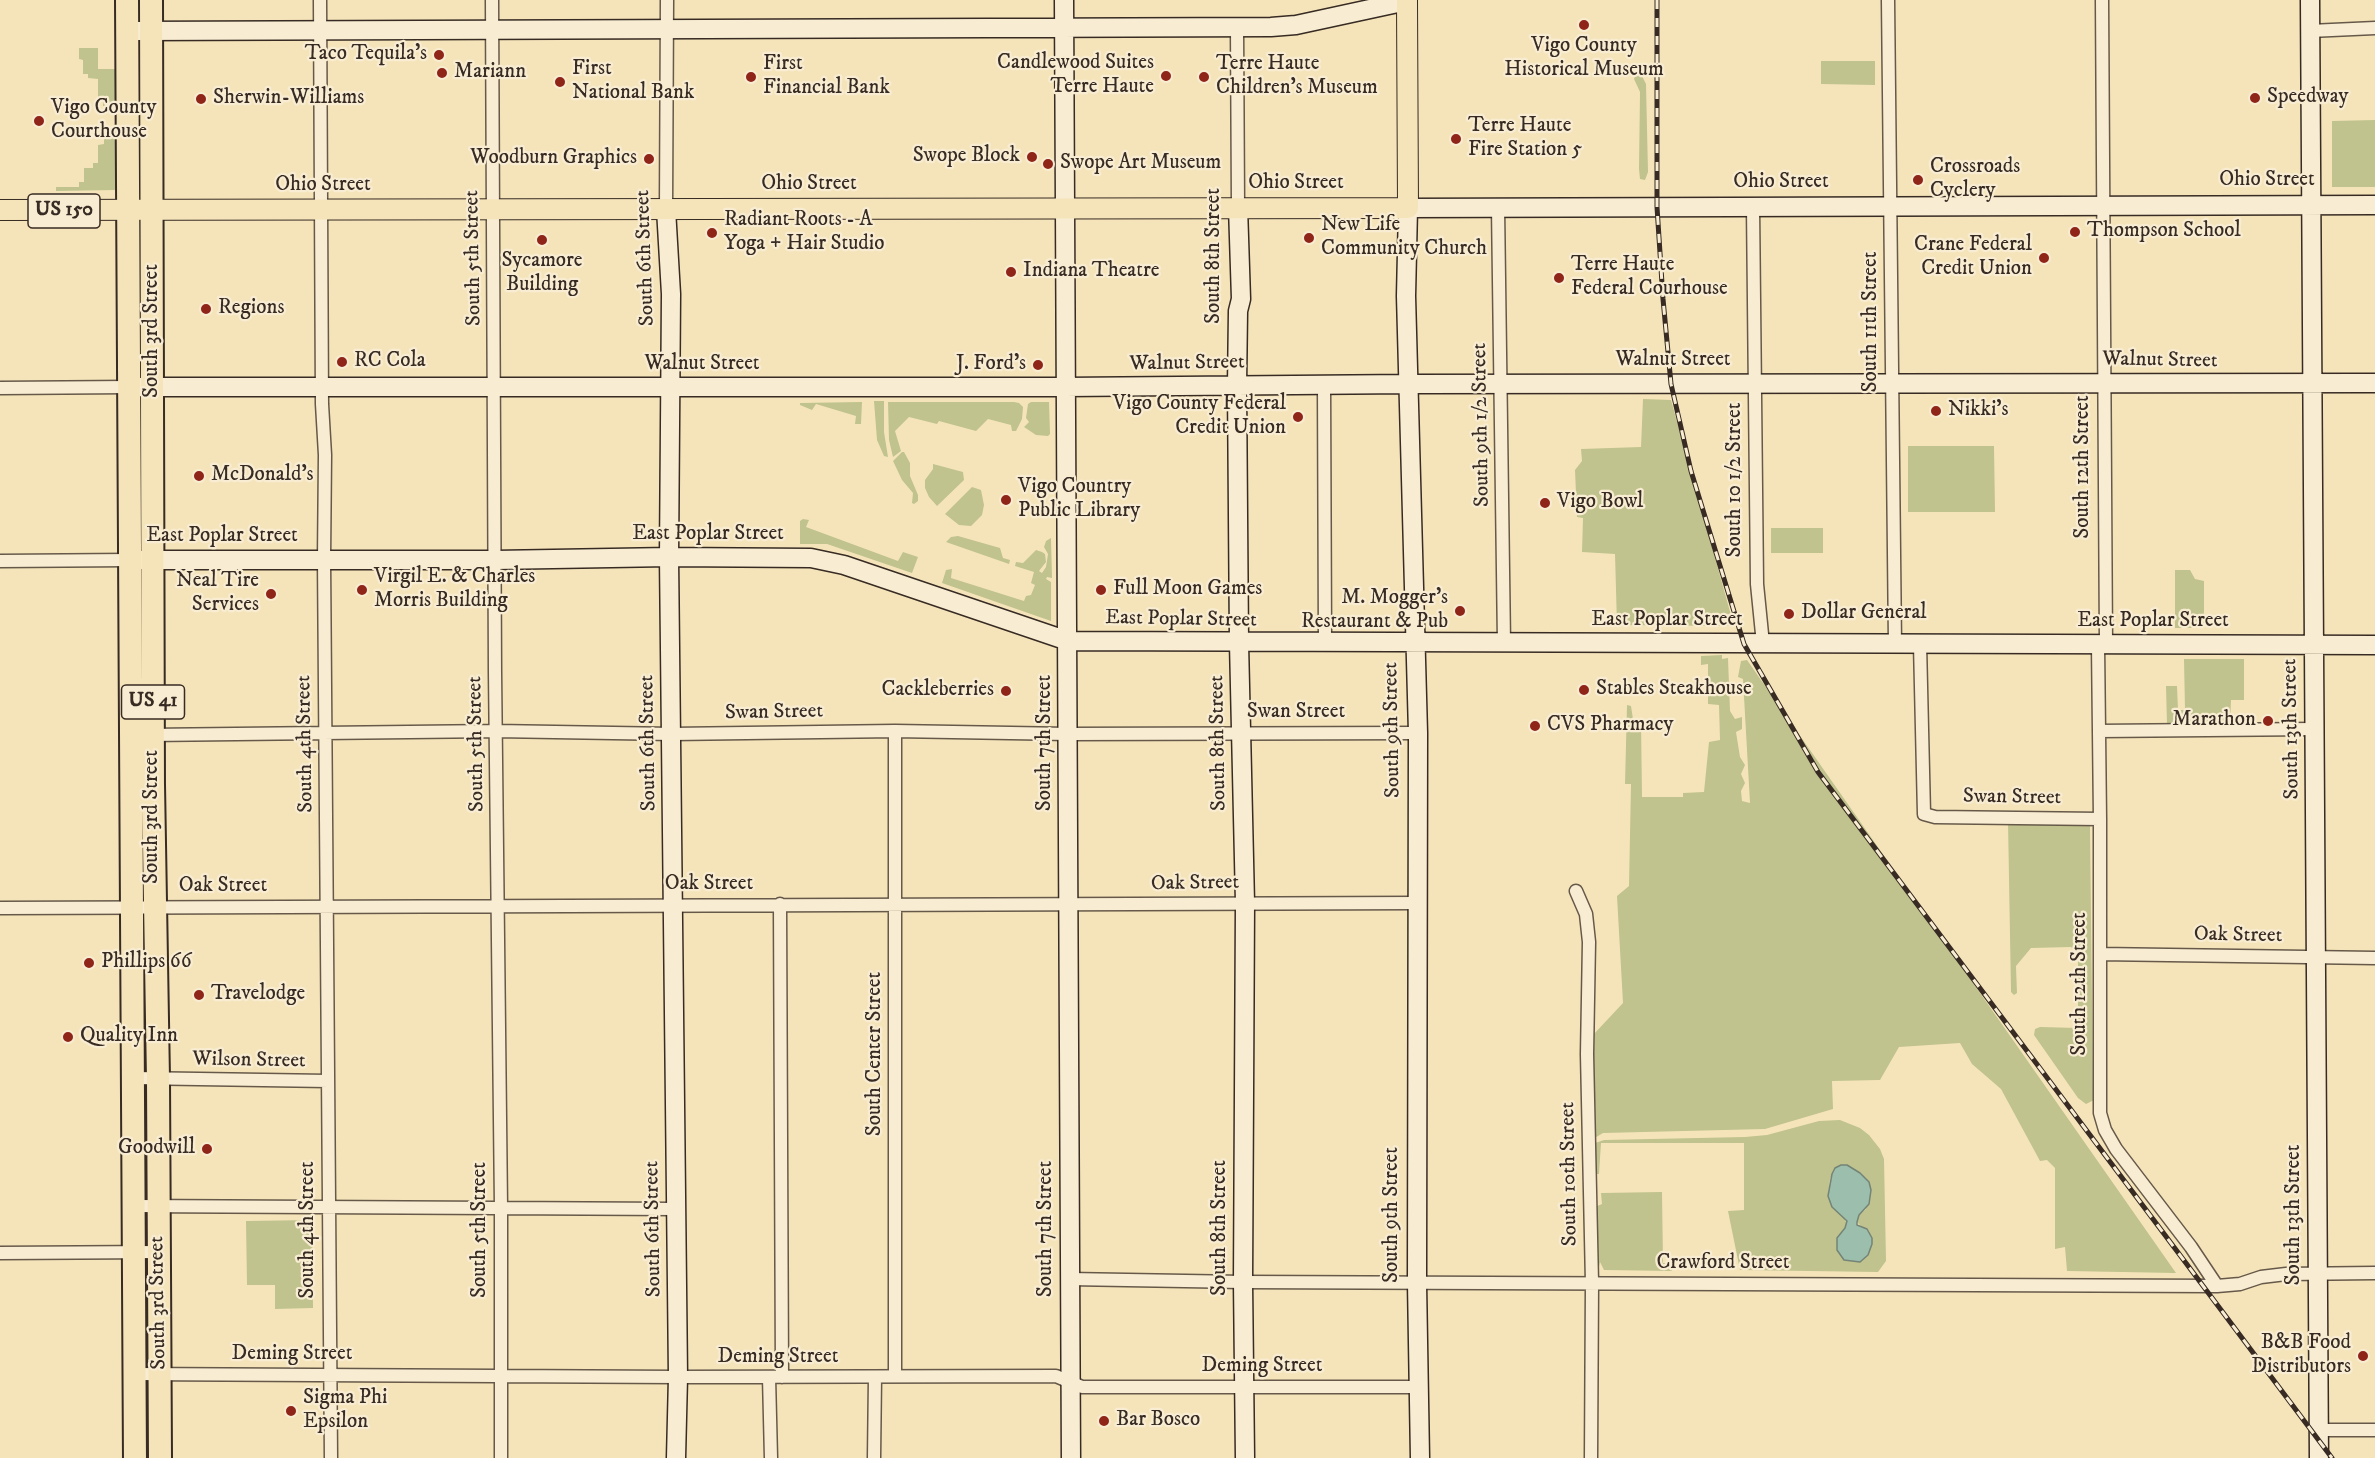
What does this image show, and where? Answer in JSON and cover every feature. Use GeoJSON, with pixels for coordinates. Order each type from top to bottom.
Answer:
{"type":"FeatureCollection","features":[{"type":"Feature","properties":{"kind":"highway","name":"US 41"},"geometry":{"type":"LineString","coordinates":[[126,31],[127,0]]}},
{"type":"Feature","properties":{"kind":"highway","name":"US 41"},"geometry":{"type":"LineString","coordinates":[[151,0],[151,31]]}},
{"type":"Feature","properties":{"kind":"highway","name":"South 3rd Street"},"geometry":{"type":"LineString","coordinates":[[126,31],[135,1458]]}},
{"type":"Feature","properties":{"kind":"highway","name":"South 3rd Street"},"geometry":{"type":"LineString","coordinates":[[151,31],[154,907],[158,1079],[160,1458]]}},
{"type":"Feature","properties":{"kind":"main road","name":"South 9th Street"},"geometry":{"type":"LineString","coordinates":[[1408,0],[1408,208]]}},
{"type":"Feature","properties":{"kind":"main road","name":"Ohio Street"},"geometry":{"type":"LineString","coordinates":[[0,210],[1408,208]]}},
{"type":"Feature","properties":{"kind":"street","name":"South 4th Street"},"geometry":{"type":"LineString","coordinates":[[320,0],[331,1458]]}},
{"type":"Feature","properties":{"kind":"street","name":"South 5th Street"},"geometry":{"type":"LineString","coordinates":[[492,0],[501,1458]]}},
{"type":"Feature","properties":{"kind":"street","name":"South 6th Street"},"geometry":{"type":"LineString","coordinates":[[667,0],[666,209],[671,294],[669,557],[678,1377],[676,1458]]}},
{"type":"Feature","properties":{"kind":"street","name":"South 7th Street"},"geometry":{"type":"LineString","coordinates":[[1064,0],[1071,1458]]}},
{"type":"Feature","properties":{"kind":"street"},"geometry":{"type":"LineString","coordinates":[[126,31],[1237,27],[1296,25],[1408,0]]}},
{"type":"Feature","properties":{"kind":"street","name":"South 11th Street"},"geometry":{"type":"LineString","coordinates":[[1888,0],[1895,644]]}},
{"type":"Feature","properties":{"kind":"street","name":"South 12th Street"},"geometry":{"type":"LineString","coordinates":[[2102,0],[2104,382],[2099,731],[2100,1113],[2105,1130],[2116,1149],[2192,1247],[2217,1286]]}},
{"type":"Feature","properties":{"kind":"street","name":"South 13th Street"},"geometry":{"type":"LineString","coordinates":[[2310,0],[2319,1458]]}},
{"type":"Feature","properties":{"kind":"street","name":"South 8th Street"},"geometry":{"type":"LineString","coordinates":[[1237,27],[1241,299],[1238,311],[1237,386],[1239,643],[1245,903],[1243,1282],[1245,1458]]}},
{"type":"Feature","properties":{"kind":"street"},"geometry":{"type":"LineString","coordinates":[[2310,30],[2375,28]]}},
{"type":"Feature","properties":{"kind":"street","name":"Ohio Street"},"geometry":{"type":"LineString","coordinates":[[1408,208],[2375,206]]}},
{"type":"Feature","properties":{"kind":"street","name":"South 9th 1/2 Street"},"geometry":{"type":"LineString","coordinates":[[1498,207],[1504,643]]}},
{"type":"Feature","properties":{"kind":"street","name":"South 10 1/2 Street"},"geometry":{"type":"LineString","coordinates":[[1754,207],[1757,584],[1763,644]]}},
{"type":"Feature","properties":{"kind":"street","name":"South 9th Street"},"geometry":{"type":"LineString","coordinates":[[1408,208],[1406,296],[1418,733],[1419,1458]]}},
{"type":"Feature","properties":{"kind":"street","name":"Walnut Street"},"geometry":{"type":"LineString","coordinates":[[0,388],[2375,383]]}},
{"type":"Feature","properties":{"kind":"street"},"geometry":{"type":"LineString","coordinates":[[1324,385],[1324,642]]}},
{"type":"Feature","properties":{"kind":"street","name":"East Poplar Street"},"geometry":{"type":"LineString","coordinates":[[0,561],[811,558],[827,560],[1068,641],[2375,645]]}},
{"type":"Feature","properties":{"kind":"street","name":"Swan Street"},"geometry":{"type":"LineString","coordinates":[[1920,644],[1924,813],[1935,817],[2100,819]]}},
{"type":"Feature","properties":{"kind":"street"},"geometry":{"type":"LineString","coordinates":[[2099,731],[2314,729]]}},
{"type":"Feature","properties":{"kind":"street","name":"Swan Street"},"geometry":{"type":"LineString","coordinates":[[130,735],[496,732],[672,734],[895,731],[1068,734],[1418,733]]}},
{"type":"Feature","properties":{"kind":"street","name":"South Center Street"},"geometry":{"type":"LineString","coordinates":[[895,731],[895,1376]]}},
{"type":"Feature","properties":{"kind":"street","name":"South 10th Street"},"geometry":{"type":"LineString","coordinates":[[1576,891],[1586,914],[1589,942],[1587,1054],[1592,1283],[1591,1458]]}},
{"type":"Feature","properties":{"kind":"street","name":"Oak Street"},"geometry":{"type":"LineString","coordinates":[[0,908],[1418,903]]}},
{"type":"Feature","properties":{"kind":"street"},"geometry":{"type":"LineString","coordinates":[[771,1458],[776,1377],[783,1129],[780,904]]}},
{"type":"Feature","properties":{"kind":"street","name":"Oak Street"},"geometry":{"type":"LineString","coordinates":[[2100,954],[2375,958]]}},
{"type":"Feature","properties":{"kind":"street","name":"Wilson Street"},"geometry":{"type":"LineString","coordinates":[[134,1078],[328,1081]]}},
{"type":"Feature","properties":{"kind":"street"},"geometry":{"type":"LineString","coordinates":[[135,1206],[676,1209]]}},
{"type":"Feature","properties":{"kind":"street"},"geometry":{"type":"LineString","coordinates":[[0,1253],[158,1252]]}},
{"type":"Feature","properties":{"kind":"street","name":"Crawford Street"},"geometry":{"type":"LineString","coordinates":[[1070,1279],[1243,1282],[2217,1286],[2240,1284],[2270,1276],[2375,1273]]}},
{"type":"Feature","properties":{"kind":"street","name":"Deming Street"},"geometry":{"type":"LineString","coordinates":[[135,1374],[678,1377],[1056,1376],[1082,1387],[1420,1387]]}},
{"type":"Feature","properties":{"kind":"street"},"geometry":{"type":"LineString","coordinates":[[874,1458],[875,1377]]}},
{"type":"Feature","properties":{"kind":"street"},"geometry":{"type":"LineString","coordinates":[[2319,1430],[2375,1430]]}},
{"type":"Feature","properties":{"kind":"green space"},"geometry":{"type":"Polygon","coordinates":[[[79,48],[98,48],[98,69],[115,69],[115,106],[103,106],[103,97],[98,97],[98,79],[88,78],[88,74],[83,74],[83,60],[79,59],[79,48]]]}},
{"type":"Feature","properties":{"kind":"green space"},"geometry":{"type":"Polygon","coordinates":[[[1821,61],[1875,61],[1875,85],[1821,84],[1821,61]]]}},
{"type":"Feature","properties":{"kind":"green space"},"geometry":{"type":"Polygon","coordinates":[[[1639,75],[1646,84],[1648,172],[1645,180],[1640,179],[1639,169],[1640,92],[1634,79],[1639,75]]]}},
{"type":"Feature","properties":{"kind":"green space"},"geometry":{"type":"Polygon","coordinates":[[[2375,120],[2375,187],[2332,187],[2332,121],[2375,120]]]}},
{"type":"Feature","properties":{"kind":"green space"},"geometry":{"type":"Polygon","coordinates":[[[104,135],[115,135],[116,190],[56,191],[56,187],[79,187],[79,182],[84,182],[84,168],[93,168],[93,163],[98,163],[98,145],[104,144],[104,135]]]}},
{"type":"Feature","properties":{"kind":"green space"},"geometry":{"type":"Polygon","coordinates":[[[1643,399],[1671,400],[1734,626],[1617,625],[1615,554],[1582,552],[1583,518],[1577,517],[1575,470],[1582,461],[1581,449],[1641,447],[1643,399]]]}},
{"type":"Feature","properties":{"kind":"green space"},"geometry":{"type":"Polygon","coordinates":[[[874,401],[884,401],[884,432],[888,457],[884,456],[877,440],[874,401]]]}},
{"type":"Feature","properties":{"kind":"green space"},"geometry":{"type":"Polygon","coordinates":[[[862,402],[861,424],[855,424],[856,416],[816,404],[812,410],[800,405],[800,403],[862,402]]]}},
{"type":"Feature","properties":{"kind":"green space"},"geometry":{"type":"Polygon","coordinates":[[[888,402],[1014,402],[1023,407],[1022,419],[1016,431],[1012,431],[1011,425],[988,419],[976,431],[939,421],[937,424],[909,417],[895,431],[901,451],[893,457],[889,440],[888,402]]]}},
{"type":"Feature","properties":{"kind":"green space"},"geometry":{"type":"Polygon","coordinates":[[[1049,402],[1050,434],[1048,436],[1036,435],[1024,427],[1029,422],[1026,418],[1028,404],[1049,402]]]}},
{"type":"Feature","properties":{"kind":"green space"},"geometry":{"type":"Polygon","coordinates":[[[1908,446],[1994,446],[1995,512],[1908,512],[1908,446]]]}},
{"type":"Feature","properties":{"kind":"green space"},"geometry":{"type":"Polygon","coordinates":[[[902,452],[910,463],[910,476],[918,495],[918,501],[914,504],[912,503],[913,493],[902,480],[893,461],[902,452]]]}},
{"type":"Feature","properties":{"kind":"green space"},"geometry":{"type":"Polygon","coordinates":[[[933,464],[963,472],[964,480],[937,506],[925,488],[925,480],[933,469],[933,464]]]}},
{"type":"Feature","properties":{"kind":"green space"},"geometry":{"type":"Polygon","coordinates":[[[972,487],[981,490],[984,505],[982,515],[971,526],[959,525],[945,514],[972,487]]]}},
{"type":"Feature","properties":{"kind":"green space"},"geometry":{"type":"Polygon","coordinates":[[[809,520],[806,527],[898,561],[903,552],[918,557],[912,573],[827,544],[800,544],[800,521],[809,520]]]}},
{"type":"Feature","properties":{"kind":"green space"},"geometry":{"type":"Polygon","coordinates":[[[1771,528],[1823,528],[1823,553],[1771,553],[1771,528]]]}},
{"type":"Feature","properties":{"kind":"green space"},"geometry":{"type":"Polygon","coordinates":[[[958,536],[1000,548],[1003,558],[1010,560],[1009,564],[946,542],[951,537],[958,536]]]}},
{"type":"Feature","properties":{"kind":"green space"},"geometry":{"type":"Polygon","coordinates":[[[1051,538],[1052,578],[1047,577],[1046,579],[1051,582],[1051,621],[942,583],[946,570],[952,569],[951,578],[1024,601],[1026,596],[1031,595],[1035,585],[1031,583],[1034,572],[1015,566],[1016,562],[1023,563],[1036,550],[1042,552],[1045,554],[1046,562],[1039,571],[1042,573],[1046,567],[1048,554],[1044,547],[1046,541],[1051,538]]]}},
{"type":"Feature","properties":{"kind":"green space"},"geometry":{"type":"Polygon","coordinates":[[[2175,570],[2190,570],[2195,579],[2204,581],[2204,628],[2175,628],[2175,570]]]}},
{"type":"Feature","properties":{"kind":"green space"},"geometry":{"type":"Polygon","coordinates":[[[1722,655],[1722,659],[1728,658],[1730,711],[1735,719],[1742,717],[1742,729],[1736,732],[1740,757],[1745,765],[1741,774],[1745,783],[1741,791],[1742,801],[1750,803],[1743,679],[1738,677],[1741,661],[1747,660],[2176,1273],[2067,1271],[2065,1247],[2055,1249],[2055,1168],[2047,1160],[2040,1161],[2001,1089],[1972,1064],[1960,1043],[1899,1047],[1880,1080],[1832,1081],[1833,1109],[1765,1129],[1603,1133],[1593,1139],[1593,1035],[1623,1003],[1617,896],[1629,886],[1631,784],[1625,784],[1627,705],[1631,706],[1633,719],[1641,720],[1642,797],[1683,797],[1683,793],[1704,792],[1709,742],[1720,740],[1719,705],[1708,704],[1708,664],[1701,665],[1701,656],[1722,655]]]}},
{"type":"Feature","properties":{"kind":"green space"},"geometry":{"type":"Polygon","coordinates":[[[2184,659],[2244,659],[2244,700],[2231,700],[2230,725],[2167,725],[2166,686],[2177,686],[2178,710],[2185,710],[2184,659]]]}},
{"type":"Feature","properties":{"kind":"green space"},"geometry":{"type":"Polygon","coordinates":[[[2008,822],[2086,823],[2090,826],[2093,1097],[2095,1097],[2086,1104],[2078,1098],[2034,1035],[2035,1029],[2040,1027],[2078,1028],[2078,953],[2071,947],[2031,948],[2016,966],[2017,993],[2014,995],[2011,992],[2008,822]]]}},
{"type":"Feature","properties":{"kind":"green space"},"geometry":{"type":"Polygon","coordinates":[[[1840,1120],[1860,1128],[1880,1149],[1884,1159],[1886,1261],[1878,1272],[1740,1270],[1728,1211],[1744,1210],[1744,1143],[1601,1143],[1599,1174],[1595,1174],[1595,1143],[1604,1140],[1745,1137],[1767,1135],[1819,1121],[1840,1120]],[[1835,1168],[1830,1179],[1828,1196],[1844,1216],[1847,1225],[1837,1238],[1863,1228],[1857,1222],[1859,1215],[1866,1209],[1835,1168]]]}},
{"type":"Feature","properties":{"kind":"green space"},"geometry":{"type":"Polygon","coordinates":[[[1662,1192],[1663,1263],[1672,1264],[1672,1271],[1604,1270],[1600,1262],[1599,1267],[1595,1267],[1595,1207],[1602,1204],[1601,1193],[1662,1192]]]}},
{"type":"Feature","properties":{"kind":"green space"},"geometry":{"type":"Polygon","coordinates":[[[312,1220],[313,1308],[275,1309],[275,1285],[247,1285],[246,1221],[312,1220]]]}},
{"type":"Feature","properties":{"kind":"shaded area"},"geometry":{"type":"Polygon","coordinates":[[[1847,1165],[1860,1173],[1869,1182],[1871,1190],[1869,1204],[1859,1215],[1857,1225],[1867,1229],[1872,1238],[1872,1244],[1868,1255],[1860,1262],[1844,1260],[1837,1250],[1837,1238],[1845,1228],[1847,1221],[1832,1207],[1828,1196],[1832,1174],[1835,1168],[1847,1165]]]}},
{"type":"Feature","properties":{"kind":"railway"},"geometry":{"type":"LineString","coordinates":[[1657,0],[1657,207],[1671,384],[1691,471],[1744,644],[1818,772],[2332,1458]]}},
{"type":"Feature","properties":{"kind":"place","name":"Vigo County Historical Museum"},"geometry":{"type":"Point","coordinates":[1584,25]}},
{"type":"Feature","properties":{"kind":"place","name":"Taco Tequila’s"},"geometry":{"type":"Point","coordinates":[439,55]}},
{"type":"Feature","properties":{"kind":"place","name":"Mariann"},"geometry":{"type":"Point","coordinates":[442,73]}},
{"type":"Feature","properties":{"kind":"place","name":"Candlewood Suites Terre Haute"},"geometry":{"type":"Point","coordinates":[1166,76]}},
{"type":"Feature","properties":{"kind":"place","name":"First Financial Bank"},"geometry":{"type":"Point","coordinates":[751,77]}},
{"type":"Feature","properties":{"kind":"place","name":"Terre Haute Children's Museum"},"geometry":{"type":"Point","coordinates":[1204,77]}},
{"type":"Feature","properties":{"kind":"place","name":"First National Bank"},"geometry":{"type":"Point","coordinates":[560,82]}},
{"type":"Feature","properties":{"kind":"place","name":"Speedway"},"geometry":{"type":"Point","coordinates":[2255,98]}},
{"type":"Feature","properties":{"kind":"place","name":"Sherwin-Williams"},"geometry":{"type":"Point","coordinates":[201,99]}},
{"type":"Feature","properties":{"kind":"place","name":"Vigo County Courthouse"},"geometry":{"type":"Point","coordinates":[39,121]}},
{"type":"Feature","properties":{"kind":"place","name":"Terre Haute Fire Station 5"},"geometry":{"type":"Point","coordinates":[1456,139]}},
{"type":"Feature","properties":{"kind":"place","name":"Swope Block"},"geometry":{"type":"Point","coordinates":[1032,157]}},
{"type":"Feature","properties":{"kind":"place","name":"Woodburn Graphics"},"geometry":{"type":"Point","coordinates":[649,159]}},
{"type":"Feature","properties":{"kind":"place","name":"Swope Art Museum"},"geometry":{"type":"Point","coordinates":[1048,164]}},
{"type":"Feature","properties":{"kind":"place","name":"Crossroads Cyclery"},"geometry":{"type":"Point","coordinates":[1918,180]}},
{"type":"Feature","properties":{"kind":"place","name":"Thompson School"},"geometry":{"type":"Point","coordinates":[2075,232]}},
{"type":"Feature","properties":{"kind":"place","name":"Radiant Roots - A Yoga + Hair Studio"},"geometry":{"type":"Point","coordinates":[712,233]}},
{"type":"Feature","properties":{"kind":"place","name":"New Life Community Church"},"geometry":{"type":"Point","coordinates":[1309,238]}},
{"type":"Feature","properties":{"kind":"place","name":"Sycamore Building"},"geometry":{"type":"Point","coordinates":[542,240]}},
{"type":"Feature","properties":{"kind":"place","name":"Crane Federal Credit Union"},"geometry":{"type":"Point","coordinates":[2044,258]}},
{"type":"Feature","properties":{"kind":"place","name":"Indiana Theatre"},"geometry":{"type":"Point","coordinates":[1011,272]}},
{"type":"Feature","properties":{"kind":"place","name":"Terre Haute Federal Courhouse"},"geometry":{"type":"Point","coordinates":[1559,278]}},
{"type":"Feature","properties":{"kind":"place","name":"Regions"},"geometry":{"type":"Point","coordinates":[206,309]}},
{"type":"Feature","properties":{"kind":"place","name":"RC Cola"},"geometry":{"type":"Point","coordinates":[342,362]}},
{"type":"Feature","properties":{"kind":"place","name":"J. Ford’s"},"geometry":{"type":"Point","coordinates":[1038,365]}},
{"type":"Feature","properties":{"kind":"place","name":"Nikki’s"},"geometry":{"type":"Point","coordinates":[1936,411]}},
{"type":"Feature","properties":{"kind":"place","name":"Vigo County Federal Credit Union"},"geometry":{"type":"Point","coordinates":[1298,417]}},
{"type":"Feature","properties":{"kind":"place","name":"McDonald's"},"geometry":{"type":"Point","coordinates":[199,476]}},
{"type":"Feature","properties":{"kind":"place","name":"Vigo Country Public Library"},"geometry":{"type":"Point","coordinates":[1006,500]}},
{"type":"Feature","properties":{"kind":"place","name":"Vigo Bowl"},"geometry":{"type":"Point","coordinates":[1545,503]}},
{"type":"Feature","properties":{"kind":"place","name":"Virgil E. & Charles Morris Building"},"geometry":{"type":"Point","coordinates":[362,590]}},
{"type":"Feature","properties":{"kind":"place","name":"Full Moon Games"},"geometry":{"type":"Point","coordinates":[1101,590]}},
{"type":"Feature","properties":{"kind":"place","name":"Neal Tire Services"},"geometry":{"type":"Point","coordinates":[271,594]}},
{"type":"Feature","properties":{"kind":"place","name":"M. Mogger’s Restaurant & Pub"},"geometry":{"type":"Point","coordinates":[1460,611]}},
{"type":"Feature","properties":{"kind":"place","name":"Dollar General"},"geometry":{"type":"Point","coordinates":[1789,614]}},
{"type":"Feature","properties":{"kind":"place","name":"Stables Steakhouse"},"geometry":{"type":"Point","coordinates":[1584,690]}},
{"type":"Feature","properties":{"kind":"place","name":"Cackleberries"},"geometry":{"type":"Point","coordinates":[1006,691]}},
{"type":"Feature","properties":{"kind":"place","name":"Marathon"},"geometry":{"type":"Point","coordinates":[2268,721]}},
{"type":"Feature","properties":{"kind":"place","name":"CVS Pharmacy"},"geometry":{"type":"Point","coordinates":[1535,726]}},
{"type":"Feature","properties":{"kind":"place","name":"Phillips 66"},"geometry":{"type":"Point","coordinates":[89,963]}},
{"type":"Feature","properties":{"kind":"place","name":"Travelodge"},"geometry":{"type":"Point","coordinates":[199,995]}},
{"type":"Feature","properties":{"kind":"place","name":"Quality Inn"},"geometry":{"type":"Point","coordinates":[68,1037]}},
{"type":"Feature","properties":{"kind":"place","name":"Goodwill"},"geometry":{"type":"Point","coordinates":[207,1149]}},
{"type":"Feature","properties":{"kind":"place","name":"B&B Food Distributors"},"geometry":{"type":"Point","coordinates":[2363,1356]}},
{"type":"Feature","properties":{"kind":"place","name":"Sigma Phi Epsilon"},"geometry":{"type":"Point","coordinates":[291,1411]}},
{"type":"Feature","properties":{"kind":"place","name":"Bar Bosco"},"geometry":{"type":"Point","coordinates":[1104,1421]}}]}
